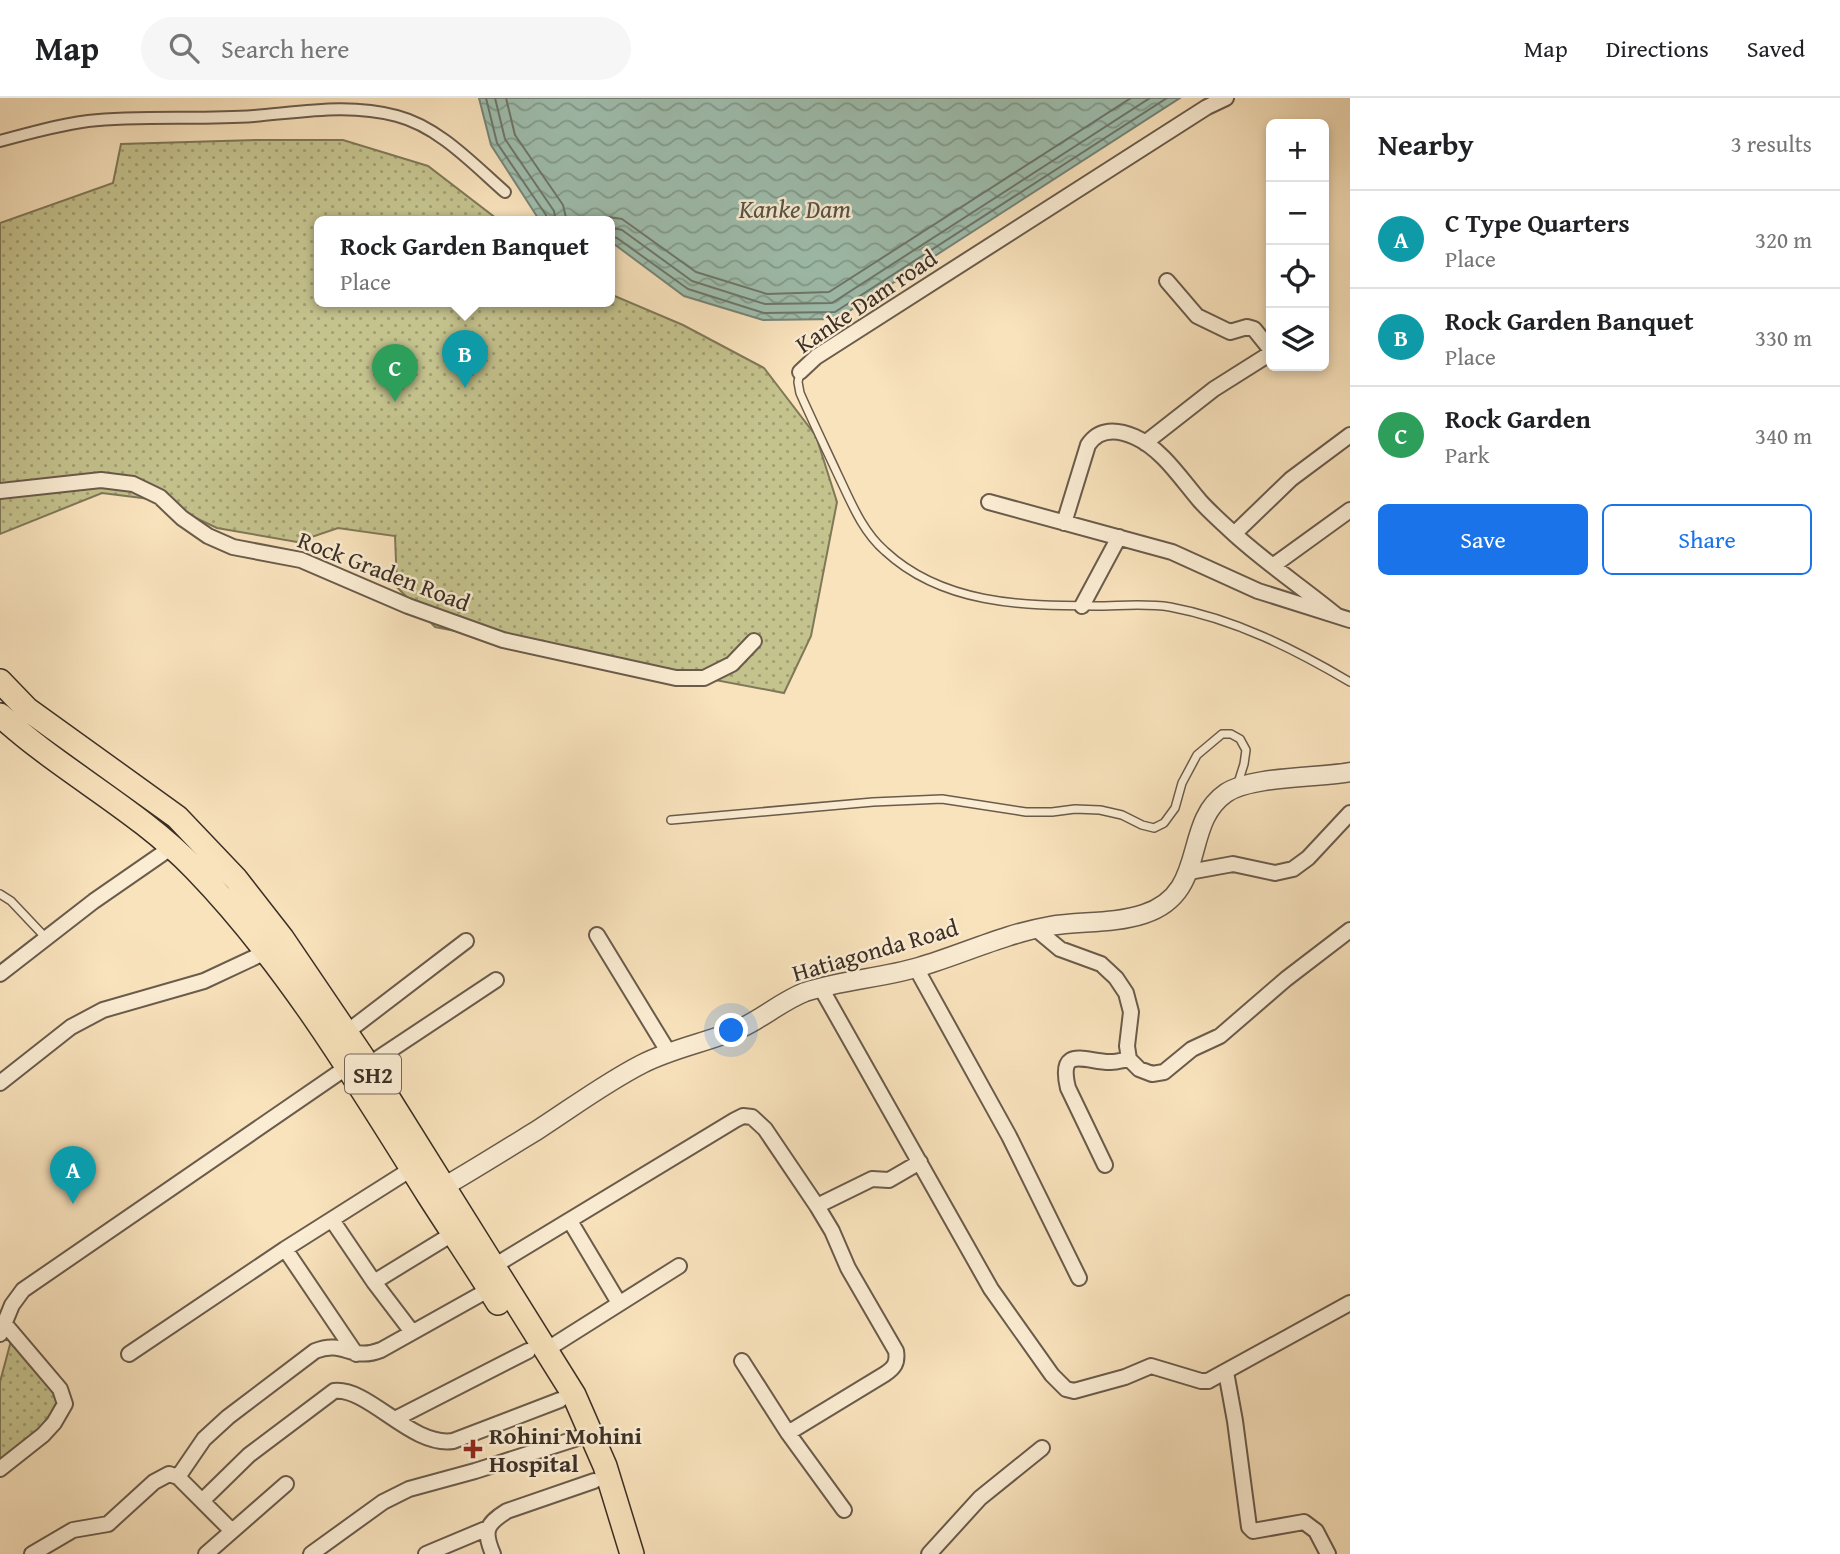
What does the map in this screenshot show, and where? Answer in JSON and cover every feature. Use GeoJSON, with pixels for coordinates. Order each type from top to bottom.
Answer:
{"type":"FeatureCollection","features":[{"type":"Feature","properties":{"kind":"main road","name":"SH2"},"geometry":{"type":"LineString","coordinates":[[0,681],[27,709],[177,817],[207,846],[282,938],[347,1032],[413,1168],[437,1191],[454,1233],[490,1289],[587,1422],[605,1466],[632,1554]]}},
{"type":"Feature","properties":{"kind":"main road","name":"SH2"},"geometry":{"type":"LineString","coordinates":[[0,715],[44,753],[172,846],[196,869],[360,1062],[437,1191],[494,1266],[578,1438],[616,1554]]}},
{"type":"Feature","properties":{"kind":"street","name":"Kanke Dam road"},"geometry":{"type":"LineString","coordinates":[[800,372],[816,357],[1226,98]]}},
{"type":"Feature","properties":{"kind":"street"},"geometry":{"type":"LineString","coordinates":[[0,141],[48,128],[90,121],[253,116],[336,108],[369,110],[399,116],[439,136],[505,191]]}},
{"type":"Feature","properties":{"kind":"street"},"geometry":{"type":"LineString","coordinates":[[1167,281],[1196,316],[1230,332],[1247,327],[1254,329],[1266,345]]}},
{"type":"Feature","properties":{"kind":"street"},"geometry":{"type":"LineString","coordinates":[[1145,443],[1214,389],[1266,355]]}},
{"type":"Feature","properties":{"kind":"street"},"geometry":{"type":"LineString","coordinates":[[1064,523],[1088,445],[1093,437],[1102,432],[1135,437],[1168,463],[1202,503],[1234,534],[1343,617]]}},
{"type":"Feature","properties":{"kind":"street"},"geometry":{"type":"LineString","coordinates":[[1234,534],[1291,479],[1350,435]]}},
{"type":"Feature","properties":{"kind":"street","name":"Rock Graden Road"},"geometry":{"type":"LineString","coordinates":[[0,491],[102,480],[133,484],[160,497],[182,518],[208,536],[233,547],[301,560],[408,606],[503,640],[676,678],[704,678],[732,663],[754,641]]}},
{"type":"Feature","properties":{"kind":"street"},"geometry":{"type":"LineString","coordinates":[[989,502],[1172,552],[1258,591],[1343,617]]}},
{"type":"Feature","properties":{"kind":"street"},"geometry":{"type":"LineString","coordinates":[[1274,565],[1350,510]]}},
{"type":"Feature","properties":{"kind":"street"},"geometry":{"type":"LineString","coordinates":[[1082,606],[1119,537]]}},
{"type":"Feature","properties":{"kind":"street"},"geometry":{"type":"LineString","coordinates":[[1237,787],[1350,772]]}},
{"type":"Feature","properties":{"kind":"street","name":"Hatiagonda Road"},"geometry":{"type":"LineString","coordinates":[[437,1191],[614,1079],[646,1062],[743,1027],[783,1002],[821,988],[916,968],[1016,933],[1143,915],[1158,908],[1171,898],[1189,872],[1200,828],[1207,814],[1226,793],[1237,787]]}},
{"type":"Feature","properties":{"kind":"street"},"geometry":{"type":"LineString","coordinates":[[1189,872],[1233,864],[1275,873],[1293,869],[1308,858],[1350,813]]}},
{"type":"Feature","properties":{"kind":"street"},"geometry":{"type":"LineString","coordinates":[[0,974],[172,846]]}},
{"type":"Feature","properties":{"kind":"street"},"geometry":{"type":"LineString","coordinates":[[1036,929],[1060,949],[1101,964],[1116,978],[1126,993],[1130,1012],[1127,1046],[1129,1059],[1139,1069],[1152,1074],[1164,1072],[1184,1054],[1226,1031],[1286,979],[1350,930]]}},
{"type":"Feature","properties":{"kind":"street"},"geometry":{"type":"LineString","coordinates":[[597,935],[669,1053]]}},
{"type":"Feature","properties":{"kind":"street"},"geometry":{"type":"LineString","coordinates":[[347,1032],[466,941]]}},
{"type":"Feature","properties":{"kind":"street"},"geometry":{"type":"LineString","coordinates":[[0,1083],[71,1027],[103,1010],[204,981],[266,952]]}},
{"type":"Feature","properties":{"kind":"street"},"geometry":{"type":"LineString","coordinates":[[916,968],[1015,1148],[1079,1278]]}},
{"type":"Feature","properties":{"kind":"street"},"geometry":{"type":"LineString","coordinates":[[0,1469],[43,1435],[65,1404],[60,1390],[2,1329],[12,1305],[23,1290],[360,1062],[496,980]]}},
{"type":"Feature","properties":{"kind":"street"},"geometry":{"type":"LineString","coordinates":[[821,988],[991,1289],[1052,1375],[1066,1389],[1074,1391],[1125,1377],[1151,1366],[1204,1382],[1350,1303]]}},
{"type":"Feature","properties":{"kind":"street"},"geometry":{"type":"LineString","coordinates":[[1105,1165],[1068,1088],[1066,1067],[1073,1060],[1084,1057],[1112,1062],[1129,1059]]}},
{"type":"Feature","properties":{"kind":"street"},"geometry":{"type":"LineString","coordinates":[[494,1266],[743,1116],[751,1116],[759,1121],[817,1206],[897,1358],[896,1364],[885,1374],[788,1433]]}},
{"type":"Feature","properties":{"kind":"street"},"geometry":{"type":"LineString","coordinates":[[817,1206],[872,1179],[889,1180],[920,1162]]}},
{"type":"Feature","properties":{"kind":"street"},"geometry":{"type":"LineString","coordinates":[[129,1354],[285,1249],[413,1168]]}},
{"type":"Feature","properties":{"kind":"street"},"geometry":{"type":"LineString","coordinates":[[332,1220],[412,1332]]}},
{"type":"Feature","properties":{"kind":"street"},"geometry":{"type":"LineString","coordinates":[[570,1221],[619,1303]]}},
{"type":"Feature","properties":{"kind":"street"},"geometry":{"type":"LineString","coordinates":[[374,1282],[454,1233]]}},
{"type":"Feature","properties":{"kind":"street"},"geometry":{"type":"LineString","coordinates":[[285,1249],[357,1355]]}},
{"type":"Feature","properties":{"kind":"street"},"geometry":{"type":"LineString","coordinates":[[395,1419],[537,1350],[679,1266]]}},
{"type":"Feature","properties":{"kind":"street"},"geometry":{"type":"LineString","coordinates":[[178,1477],[204,1439],[228,1417],[316,1351],[336,1346],[357,1355],[367,1356],[490,1289]]}},
{"type":"Feature","properties":{"kind":"street"},"geometry":{"type":"LineString","coordinates":[[742,1361],[788,1433],[844,1510]]}},
{"type":"Feature","properties":{"kind":"street"},"geometry":{"type":"LineString","coordinates":[[1226,1371],[1249,1527],[1254,1531],[1304,1522],[1316,1531],[1328,1554]]}},
{"type":"Feature","properties":{"kind":"street"},"geometry":{"type":"LineString","coordinates":[[202,1500],[249,1455],[334,1391],[348,1391],[420,1434],[442,1442],[453,1441],[560,1400]]}},
{"type":"Feature","properties":{"kind":"street"},"geometry":{"type":"LineString","coordinates":[[311,1554],[383,1502],[409,1489],[578,1438]]}},
{"type":"Feature","properties":{"kind":"street"},"geometry":{"type":"LineString","coordinates":[[929,1554],[980,1498],[1042,1448]]}},
{"type":"Feature","properties":{"kind":"street"},"geometry":{"type":"LineString","coordinates":[[32,1554],[73,1530],[108,1524],[162,1476],[169,1474],[178,1477],[232,1531]]}},
{"type":"Feature","properties":{"kind":"street"},"geometry":{"type":"LineString","coordinates":[[493,1554],[487,1540],[488,1528],[494,1519],[507,1511],[594,1481]]}},
{"type":"Feature","properties":{"kind":"street"},"geometry":{"type":"LineString","coordinates":[[206,1554],[286,1484]]}},
{"type":"Feature","properties":{"kind":"street"},"geometry":{"type":"LineString","coordinates":[[426,1554],[488,1528]]}},
{"type":"Feature","properties":{"kind":"lane","name":"Kanke Dam road"},"geometry":{"type":"LineString","coordinates":[[800,372],[800,393],[856,513],[885,552],[909,569],[966,596],[989,601],[1082,606],[1145,605],[1197,614],[1238,626],[1279,643],[1350,682]]}},
{"type":"Feature","properties":{"kind":"lane"},"geometry":{"type":"LineString","coordinates":[[671,820],[873,802],[942,799],[1026,811],[1100,810],[1122,815],[1154,828],[1164,823],[1175,808],[1182,783],[1197,755],[1222,734],[1231,734],[1240,739],[1245,750],[1237,787]]}},
{"type":"Feature","properties":{"kind":"lane"},"geometry":{"type":"LineString","coordinates":[[0,894],[11,901],[46,938]]}},
{"type":"Feature","properties":{"kind":"shaded area"},"geometry":{"type":"Polygon","coordinates":[[[343,140],[428,166],[493,216],[314,216],[314,307],[615,307],[615,296],[683,325],[764,368],[816,436],[837,502],[811,636],[784,693],[435,627],[397,587],[395,536],[338,528],[297,542],[217,528],[158,500],[102,493],[0,534],[0,223],[113,183],[121,144],[343,140]]]}},
{"type":"Feature","properties":{"kind":"shaded area"},"geometry":{"type":"Polygon","coordinates":[[[12,1337],[60,1393],[43,1424],[0,1463],[0,1382],[12,1337]]]}},
{"type":"Feature","properties":{"kind":"water","name":"Kanke Dam"},"geometry":{"type":"Polygon","coordinates":[[[479,98],[1180,98],[837,319],[763,320],[684,296],[615,245],[615,216],[537,216],[491,145],[479,98]]]}},
{"type":"Feature","properties":{"kind":"place","name":"Rock Garden Banquet"},"geometry":{"type":"Point","coordinates":[465,388]}},
{"type":"Feature","properties":{"kind":"place","name":"Rock Garden"},"geometry":{"type":"Point","coordinates":[395,402]}},
{"type":"Feature","properties":{"kind":"place","name":"C Type Quarters"},"geometry":{"type":"Point","coordinates":[73,1204]}},
{"type":"Feature","properties":{"kind":"place","name":"Rohini Mohini Hospital"},"geometry":{"type":"Point","coordinates":[473,1449]}}]}
